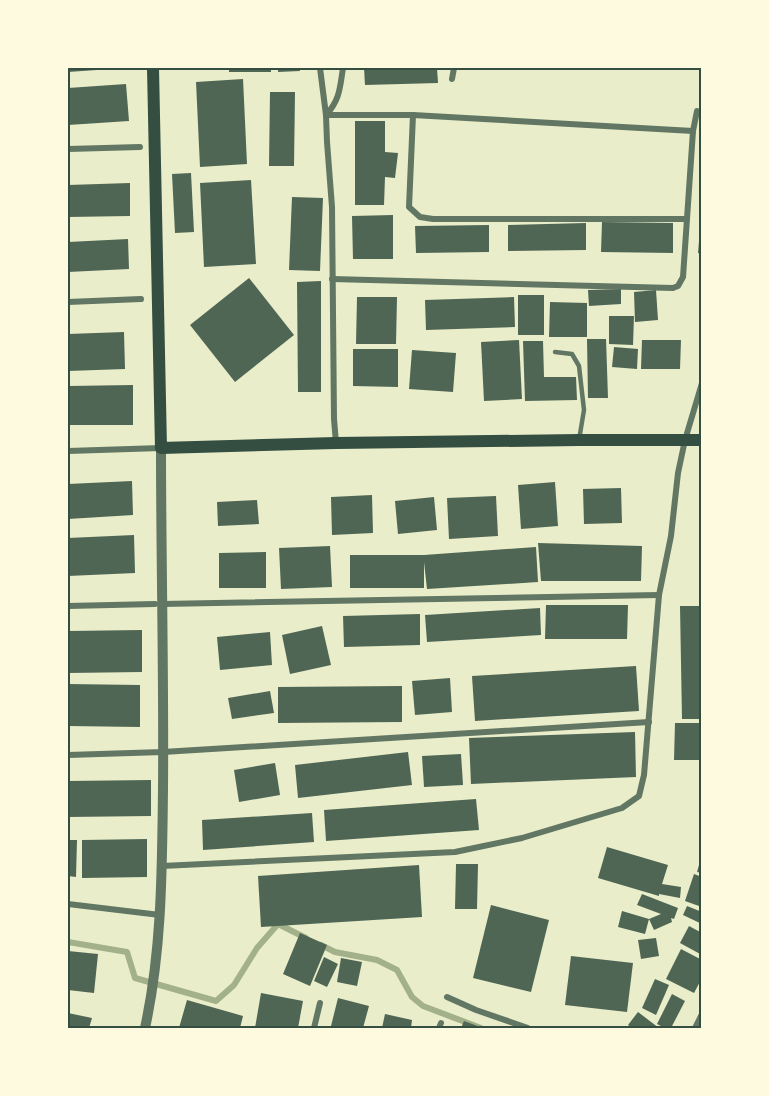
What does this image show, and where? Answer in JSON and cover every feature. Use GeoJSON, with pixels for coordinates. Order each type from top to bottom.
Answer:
{"type":"FeatureCollection","features":[{"type":"Feature","properties":{"kind":"main road"},"geometry":{"type":"LineString","coordinates":[[153,68],[161,448],[336,443],[702,440]]}},
{"type":"Feature","properties":{"kind":"street"},"geometry":{"type":"LineString","coordinates":[[320,68],[326,116],[332,207],[336,443]]}},
{"type":"Feature","properties":{"kind":"street"},"geometry":{"type":"LineString","coordinates":[[326,116],[338,97],[343,68]]}},
{"type":"Feature","properties":{"kind":"street"},"geometry":{"type":"LineString","coordinates":[[452,79],[454,68]]}},
{"type":"Feature","properties":{"kind":"street"},"geometry":{"type":"LineString","coordinates":[[332,279],[673,288],[678,286],[683,277],[693,131],[697,111]]}},
{"type":"Feature","properties":{"kind":"street"},"geometry":{"type":"LineString","coordinates":[[326,116],[412,115],[693,131]]}},
{"type":"Feature","properties":{"kind":"street"},"geometry":{"type":"LineString","coordinates":[[412,115],[409,207],[420,218],[687,219]]}},
{"type":"Feature","properties":{"kind":"street"},"geometry":{"type":"LineString","coordinates":[[68,149],[140,147]]}},
{"type":"Feature","properties":{"kind":"street"},"geometry":{"type":"LineString","coordinates":[[68,302],[141,299]]}},
{"type":"Feature","properties":{"kind":"street"},"geometry":{"type":"LineString","coordinates":[[162,866],[456,852],[522,838],[622,808],[639,796],[644,776],[659,595],[671,536],[678,473],[702,383]]}},
{"type":"Feature","properties":{"kind":"street"},"geometry":{"type":"LineString","coordinates":[[68,451],[161,448],[158,604],[163,752],[162,866],[156,964],[145,1029]]}},
{"type":"Feature","properties":{"kind":"street"},"geometry":{"type":"LineString","coordinates":[[68,606],[659,595]]}},
{"type":"Feature","properties":{"kind":"street"},"geometry":{"type":"LineString","coordinates":[[68,755],[163,752],[649,722]]}},
{"type":"Feature","properties":{"kind":"street"},"geometry":{"type":"LineString","coordinates":[[68,904],[160,915]]}},
{"type":"Feature","properties":{"kind":"street"},"geometry":{"type":"LineString","coordinates":[[447,997],[528,1029]]}},
{"type":"Feature","properties":{"kind":"street"},"geometry":{"type":"LineString","coordinates":[[314,1029],[320,1003]]}},
{"type":"Feature","properties":{"kind":"street"},"geometry":{"type":"LineString","coordinates":[[695,1029],[702,1014]]}},
{"type":"Feature","properties":{"kind":"lane"},"geometry":{"type":"LineString","coordinates":[[555,352],[572,354],[579,366],[585,410],[579,440]]}},
{"type":"Feature","properties":{"kind":"building"},"geometry":{"type":"Polygon","coordinates":[[[68,68],[111,68],[111,69],[68,72],[68,68]]]}},
{"type":"Feature","properties":{"kind":"building"},"geometry":{"type":"Polygon","coordinates":[[[229,68],[271,68],[271,72],[229,72],[229,68]]]}},
{"type":"Feature","properties":{"kind":"building"},"geometry":{"type":"Polygon","coordinates":[[[278,68],[300,68],[300,71],[278,72],[278,68]]]}},
{"type":"Feature","properties":{"kind":"building"},"geometry":{"type":"Polygon","coordinates":[[[364,68],[437,68],[438,83],[365,85],[364,68]]]}},
{"type":"Feature","properties":{"kind":"building"},"geometry":{"type":"Polygon","coordinates":[[[243,79],[247,164],[200,167],[196,82],[243,79]]]}},
{"type":"Feature","properties":{"kind":"building"},"geometry":{"type":"Polygon","coordinates":[[[126,84],[129,121],[68,125],[68,88],[126,84]]]}},
{"type":"Feature","properties":{"kind":"building"},"geometry":{"type":"Polygon","coordinates":[[[270,92],[295,92],[294,166],[269,166],[270,92]]]}},
{"type":"Feature","properties":{"kind":"building"},"geometry":{"type":"Polygon","coordinates":[[[355,121],[385,121],[385,152],[398,153],[395,178],[385,177],[384,205],[355,205],[355,121]]]}},
{"type":"Feature","properties":{"kind":"building"},"geometry":{"type":"Polygon","coordinates":[[[191,173],[194,232],[175,233],[172,174],[191,173]]]}},
{"type":"Feature","properties":{"kind":"building"},"geometry":{"type":"Polygon","coordinates":[[[251,180],[256,264],[204,267],[200,183],[251,180]]]}},
{"type":"Feature","properties":{"kind":"building"},"geometry":{"type":"Polygon","coordinates":[[[130,183],[130,216],[68,217],[68,185],[130,183]]]}},
{"type":"Feature","properties":{"kind":"building"},"geometry":{"type":"Polygon","coordinates":[[[292,197],[323,198],[320,271],[289,270],[292,197]]]}},
{"type":"Feature","properties":{"kind":"building"},"geometry":{"type":"Polygon","coordinates":[[[393,215],[393,259],[353,259],[352,216],[393,215]]]}},
{"type":"Feature","properties":{"kind":"building"},"geometry":{"type":"Polygon","coordinates":[[[602,222],[673,223],[673,253],[601,252],[602,222]]]}},
{"type":"Feature","properties":{"kind":"building"},"geometry":{"type":"Polygon","coordinates":[[[586,223],[586,250],[508,251],[508,225],[586,223]]]}},
{"type":"Feature","properties":{"kind":"building"},"geometry":{"type":"Polygon","coordinates":[[[489,225],[489,252],[416,253],[415,226],[489,225]]]}},
{"type":"Feature","properties":{"kind":"building"},"geometry":{"type":"Polygon","coordinates":[[[700,230],[702,230],[702,254],[698,253],[700,230]]]}},
{"type":"Feature","properties":{"kind":"building"},"geometry":{"type":"Polygon","coordinates":[[[128,239],[129,269],[68,272],[68,242],[128,239]]]}},
{"type":"Feature","properties":{"kind":"building"},"geometry":{"type":"Polygon","coordinates":[[[249,278],[294,335],[235,382],[190,325],[249,278]]]}},
{"type":"Feature","properties":{"kind":"building"},"geometry":{"type":"Polygon","coordinates":[[[321,281],[321,392],[298,392],[297,282],[321,281]]]}},
{"type":"Feature","properties":{"kind":"building"},"geometry":{"type":"Polygon","coordinates":[[[621,289],[621,304],[589,306],[588,290],[621,289]]]}},
{"type":"Feature","properties":{"kind":"building"},"geometry":{"type":"Polygon","coordinates":[[[656,290],[658,320],[635,322],[634,292],[656,290]]]}},
{"type":"Feature","properties":{"kind":"building"},"geometry":{"type":"Polygon","coordinates":[[[518,295],[544,295],[544,335],[518,335],[518,295]]]}},
{"type":"Feature","properties":{"kind":"building"},"geometry":{"type":"Polygon","coordinates":[[[357,297],[397,297],[396,344],[356,344],[357,297]]]}},
{"type":"Feature","properties":{"kind":"building"},"geometry":{"type":"Polygon","coordinates":[[[514,297],[515,327],[426,330],[425,300],[514,297]]]}},
{"type":"Feature","properties":{"kind":"building"},"geometry":{"type":"Polygon","coordinates":[[[550,302],[587,303],[587,337],[549,337],[550,302]]]}},
{"type":"Feature","properties":{"kind":"building"},"geometry":{"type":"Polygon","coordinates":[[[609,316],[634,316],[633,345],[609,344],[609,316]]]}},
{"type":"Feature","properties":{"kind":"building"},"geometry":{"type":"Polygon","coordinates":[[[124,332],[125,369],[68,371],[68,334],[124,332]]]}},
{"type":"Feature","properties":{"kind":"building"},"geometry":{"type":"Polygon","coordinates":[[[587,339],[606,339],[608,398],[588,398],[587,339]]]}},
{"type":"Feature","properties":{"kind":"building"},"geometry":{"type":"Polygon","coordinates":[[[519,340],[522,399],[484,401],[481,342],[519,340]]]}},
{"type":"Feature","properties":{"kind":"building"},"geometry":{"type":"Polygon","coordinates":[[[642,340],[681,340],[680,369],[641,369],[642,340]]]}},
{"type":"Feature","properties":{"kind":"building"},"geometry":{"type":"Polygon","coordinates":[[[523,341],[543,341],[544,377],[576,377],[577,400],[525,401],[523,341]]]}},
{"type":"Feature","properties":{"kind":"building"},"geometry":{"type":"Polygon","coordinates":[[[614,347],[638,349],[637,369],[612,367],[614,347]]]}},
{"type":"Feature","properties":{"kind":"building"},"geometry":{"type":"Polygon","coordinates":[[[353,349],[398,349],[398,387],[353,386],[353,349]]]}},
{"type":"Feature","properties":{"kind":"building"},"geometry":{"type":"Polygon","coordinates":[[[412,350],[456,353],[453,392],[409,389],[412,350]]]}},
{"type":"Feature","properties":{"kind":"building"},"geometry":{"type":"Polygon","coordinates":[[[133,385],[133,425],[68,425],[68,386],[133,385]]]}},
{"type":"Feature","properties":{"kind":"building"},"geometry":{"type":"Polygon","coordinates":[[[132,481],[133,515],[68,519],[68,484],[132,481]]]}},
{"type":"Feature","properties":{"kind":"building"},"geometry":{"type":"Polygon","coordinates":[[[555,482],[558,526],[521,529],[518,485],[555,482]]]}},
{"type":"Feature","properties":{"kind":"building"},"geometry":{"type":"Polygon","coordinates":[[[621,488],[622,523],[584,524],[583,489],[621,488]]]}},
{"type":"Feature","properties":{"kind":"building"},"geometry":{"type":"Polygon","coordinates":[[[372,495],[373,533],[332,535],[331,497],[372,495]]]}},
{"type":"Feature","properties":{"kind":"building"},"geometry":{"type":"Polygon","coordinates":[[[496,496],[498,536],[449,539],[447,498],[496,496]]]}},
{"type":"Feature","properties":{"kind":"building"},"geometry":{"type":"Polygon","coordinates":[[[434,497],[437,530],[398,534],[395,501],[434,497]]]}},
{"type":"Feature","properties":{"kind":"building"},"geometry":{"type":"Polygon","coordinates":[[[257,500],[259,524],[218,526],[217,502],[257,500]]]}},
{"type":"Feature","properties":{"kind":"building"},"geometry":{"type":"Polygon","coordinates":[[[134,535],[135,573],[68,576],[68,538],[134,535]]]}},
{"type":"Feature","properties":{"kind":"building"},"geometry":{"type":"Polygon","coordinates":[[[538,543],[642,546],[641,581],[541,581],[538,543]]]}},
{"type":"Feature","properties":{"kind":"building"},"geometry":{"type":"Polygon","coordinates":[[[330,546],[332,587],[281,589],[279,548],[330,546]]]}},
{"type":"Feature","properties":{"kind":"building"},"geometry":{"type":"Polygon","coordinates":[[[536,547],[538,582],[427,589],[424,562],[424,588],[350,588],[350,555],[424,555],[536,547]]]}},
{"type":"Feature","properties":{"kind":"building"},"geometry":{"type":"Polygon","coordinates":[[[266,552],[266,588],[219,588],[219,553],[266,552]]]}},
{"type":"Feature","properties":{"kind":"building"},"geometry":{"type":"Polygon","coordinates":[[[546,605],[628,605],[627,639],[545,639],[546,605]]]}},
{"type":"Feature","properties":{"kind":"building"},"geometry":{"type":"Polygon","coordinates":[[[680,606],[702,606],[702,719],[682,719],[680,606]]]}},
{"type":"Feature","properties":{"kind":"building"},"geometry":{"type":"Polygon","coordinates":[[[540,608],[541,635],[427,642],[425,615],[540,608]]]}},
{"type":"Feature","properties":{"kind":"building"},"geometry":{"type":"Polygon","coordinates":[[[420,614],[420,645],[344,647],[343,616],[420,614]]]}},
{"type":"Feature","properties":{"kind":"building"},"geometry":{"type":"Polygon","coordinates":[[[322,626],[331,665],[290,674],[282,635],[322,626]]]}},
{"type":"Feature","properties":{"kind":"building"},"geometry":{"type":"Polygon","coordinates":[[[142,630],[142,672],[68,673],[68,631],[142,630]]]}},
{"type":"Feature","properties":{"kind":"building"},"geometry":{"type":"Polygon","coordinates":[[[270,632],[272,665],[220,670],[217,637],[270,632]]]}},
{"type":"Feature","properties":{"kind":"building"},"geometry":{"type":"Polygon","coordinates":[[[636,666],[639,711],[475,721],[472,676],[636,666]]]}},
{"type":"Feature","properties":{"kind":"building"},"geometry":{"type":"Polygon","coordinates":[[[450,678],[452,712],[415,715],[412,681],[450,678]]]}},
{"type":"Feature","properties":{"kind":"building"},"geometry":{"type":"Polygon","coordinates":[[[68,684],[140,685],[140,727],[68,726],[68,684]]]}},
{"type":"Feature","properties":{"kind":"building"},"geometry":{"type":"Polygon","coordinates":[[[402,686],[402,722],[278,723],[278,687],[402,686]]]}},
{"type":"Feature","properties":{"kind":"building"},"geometry":{"type":"Polygon","coordinates":[[[270,691],[274,713],[232,719],[228,698],[270,691]]]}},
{"type":"Feature","properties":{"kind":"building"},"geometry":{"type":"Polygon","coordinates":[[[675,723],[702,723],[702,760],[674,760],[675,723]]]}},
{"type":"Feature","properties":{"kind":"building"},"geometry":{"type":"Polygon","coordinates":[[[635,732],[636,777],[471,784],[469,738],[635,732]]]}},
{"type":"Feature","properties":{"kind":"building"},"geometry":{"type":"Polygon","coordinates":[[[408,752],[412,785],[298,798],[295,765],[408,752]]]}},
{"type":"Feature","properties":{"kind":"building"},"geometry":{"type":"Polygon","coordinates":[[[461,754],[463,785],[424,787],[422,756],[461,754]]]}},
{"type":"Feature","properties":{"kind":"building"},"geometry":{"type":"Polygon","coordinates":[[[275,763],[280,795],[239,802],[234,770],[275,763]]]}},
{"type":"Feature","properties":{"kind":"building"},"geometry":{"type":"Polygon","coordinates":[[[151,780],[151,816],[68,817],[68,781],[151,780]]]}},
{"type":"Feature","properties":{"kind":"building"},"geometry":{"type":"Polygon","coordinates":[[[476,799],[479,830],[326,841],[324,810],[476,799]]]}},
{"type":"Feature","properties":{"kind":"building"},"geometry":{"type":"Polygon","coordinates":[[[312,813],[314,842],[203,850],[202,820],[312,813]]]}},
{"type":"Feature","properties":{"kind":"building"},"geometry":{"type":"Polygon","coordinates":[[[147,839],[147,877],[82,878],[82,840],[147,839]]]}},
{"type":"Feature","properties":{"kind":"building"},"geometry":{"type":"Polygon","coordinates":[[[68,840],[77,840],[76,877],[68,876],[68,840]]]}},
{"type":"Feature","properties":{"kind":"building"},"geometry":{"type":"Polygon","coordinates":[[[607,847],[668,865],[662,884],[681,887],[680,898],[659,894],[659,896],[598,878],[607,847]]]}},
{"type":"Feature","properties":{"kind":"building"},"geometry":{"type":"Polygon","coordinates":[[[702,858],[702,873],[697,872],[702,858]]]}},
{"type":"Feature","properties":{"kind":"building"},"geometry":{"type":"Polygon","coordinates":[[[456,864],[478,864],[477,909],[455,909],[456,864]]]}},
{"type":"Feature","properties":{"kind":"building"},"geometry":{"type":"Polygon","coordinates":[[[419,865],[422,917],[261,927],[258,876],[419,865]]]}},
{"type":"Feature","properties":{"kind":"building"},"geometry":{"type":"Polygon","coordinates":[[[694,874],[702,877],[702,899],[699,906],[685,901],[694,874]]]}},
{"type":"Feature","properties":{"kind":"building"},"geometry":{"type":"Polygon","coordinates":[[[642,894],[678,908],[674,919],[671,918],[672,922],[654,930],[649,919],[661,914],[637,905],[642,894]]]}},
{"type":"Feature","properties":{"kind":"building"},"geometry":{"type":"Polygon","coordinates":[[[491,905],[549,920],[531,992],[473,978],[491,905]]]}},
{"type":"Feature","properties":{"kind":"building"},"geometry":{"type":"Polygon","coordinates":[[[687,906],[702,912],[702,924],[683,915],[687,906]]]}},
{"type":"Feature","properties":{"kind":"building"},"geometry":{"type":"Polygon","coordinates":[[[622,911],[649,919],[645,934],[618,927],[622,911]]]}},
{"type":"Feature","properties":{"kind":"building"},"geometry":{"type":"Polygon","coordinates":[[[689,926],[702,933],[702,955],[680,943],[689,926]]]}},
{"type":"Feature","properties":{"kind":"building"},"geometry":{"type":"Polygon","coordinates":[[[300,933],[327,945],[310,986],[283,974],[300,933]]]}},
{"type":"Feature","properties":{"kind":"building"},"geometry":{"type":"Polygon","coordinates":[[[656,938],[659,956],[641,959],[638,940],[656,938]]]}},
{"type":"Feature","properties":{"kind":"building"},"geometry":{"type":"Polygon","coordinates":[[[681,949],[702,960],[702,978],[694,993],[666,979],[681,949]]]}},
{"type":"Feature","properties":{"kind":"building"},"geometry":{"type":"Polygon","coordinates":[[[68,951],[98,954],[94,993],[68,990],[68,951]]]}},
{"type":"Feature","properties":{"kind":"building"},"geometry":{"type":"Polygon","coordinates":[[[571,956],[633,963],[627,1012],[565,1005],[571,956]]]}},
{"type":"Feature","properties":{"kind":"building"},"geometry":{"type":"Polygon","coordinates":[[[324,957],[338,964],[327,987],[314,981],[324,957]]]}},
{"type":"Feature","properties":{"kind":"building"},"geometry":{"type":"Polygon","coordinates":[[[341,958],[362,962],[357,986],[337,982],[341,958]]]}},
{"type":"Feature","properties":{"kind":"building"},"geometry":{"type":"Polygon","coordinates":[[[655,979],[669,985],[656,1015],[642,1008],[655,979]]]}},
{"type":"Feature","properties":{"kind":"building"},"geometry":{"type":"Polygon","coordinates":[[[261,993],[303,1001],[298,1028],[255,1028],[261,993]]]}},
{"type":"Feature","properties":{"kind":"building"},"geometry":{"type":"Polygon","coordinates":[[[672,994],[685,1001],[671,1028],[665,1028],[657,1024],[672,994]]]}},
{"type":"Feature","properties":{"kind":"building"},"geometry":{"type":"Polygon","coordinates":[[[338,998],[369,1006],[363,1028],[331,1026],[338,998]]]}},
{"type":"Feature","properties":{"kind":"building"},"geometry":{"type":"Polygon","coordinates":[[[187,1000],[243,1016],[240,1028],[179,1028],[187,1000]]]}},
{"type":"Feature","properties":{"kind":"building"},"geometry":{"type":"Polygon","coordinates":[[[638,1012],[659,1028],[632,1028],[628,1025],[638,1012]]]}},
{"type":"Feature","properties":{"kind":"building"},"geometry":{"type":"Polygon","coordinates":[[[68,1013],[92,1018],[89,1028],[68,1028],[68,1013]]]}},
{"type":"Feature","properties":{"kind":"building"},"geometry":{"type":"Polygon","coordinates":[[[385,1014],[412,1020],[411,1028],[382,1028],[385,1014]]]}},
{"type":"Feature","properties":{"kind":"building"},"geometry":{"type":"Polygon","coordinates":[[[464,1021],[483,1028],[461,1028],[464,1021]]]}},
{"type":"Feature","properties":{"kind":"waterway"},"geometry":{"type":"LineString","coordinates":[[68,942],[127,952],[135,978],[216,1001],[234,985],[257,948],[278,924],[306,938]]}},
{"type":"Feature","properties":{"kind":"waterway"},"geometry":{"type":"LineString","coordinates":[[321,945],[335,952],[377,960],[397,970],[412,997],[423,1006],[481,1028]]}}]}
